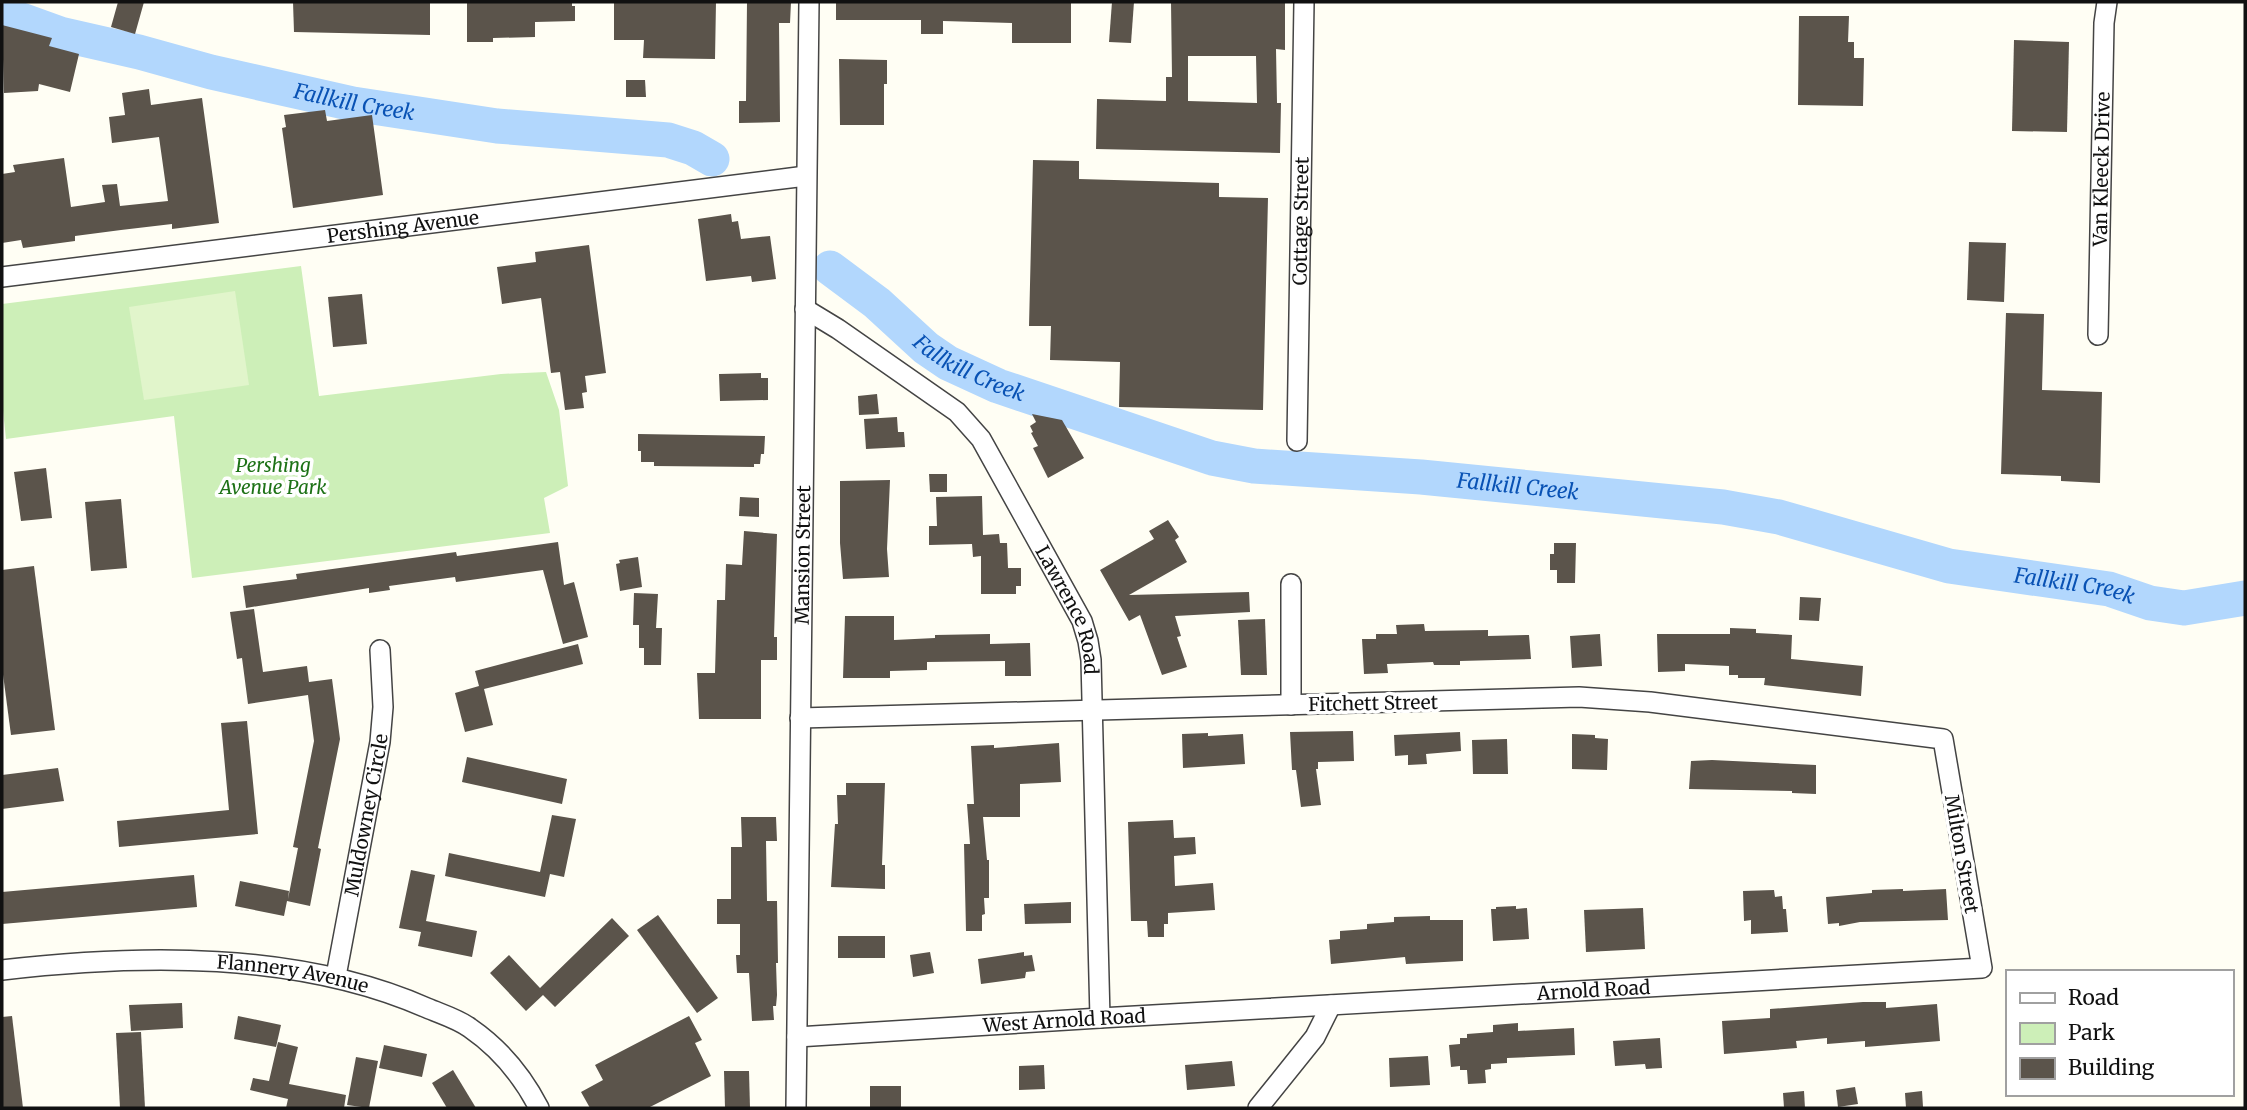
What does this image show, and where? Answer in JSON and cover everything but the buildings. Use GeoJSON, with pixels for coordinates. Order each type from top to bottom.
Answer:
{"type":"FeatureCollection","features":[{"type":"Feature","properties":{"kind":"street","name":"Mansion Street"},"geometry":{"type":"LineString","coordinates":[[796,1108],[809,2]]}},
{"type":"Feature","properties":{"kind":"street","name":"Cottage Street"},"geometry":{"type":"LineString","coordinates":[[1297,441],[1304,2]]}},
{"type":"Feature","properties":{"kind":"street","name":"Van Kleeck Drive"},"geometry":{"type":"LineString","coordinates":[[2098,335],[2107,2]]}},
{"type":"Feature","properties":{"kind":"street","name":"Pershing Avenue"},"geometry":{"type":"LineString","coordinates":[[2,277],[806,176]]}},
{"type":"Feature","properties":{"kind":"street","name":"Lawrence Road"},"geometry":{"type":"LineString","coordinates":[[805,309],[957,412],[981,439],[1082,621],[1091,660],[1100,1018]]}},
{"type":"Feature","properties":{"kind":"street"},"geometry":{"type":"LineString","coordinates":[[1291,584],[1291,705]]}},
{"type":"Feature","properties":{"kind":"street","name":"Muldowney Circle"},"geometry":{"type":"LineString","coordinates":[[336,976],[380,743],[383,707],[380,650]]}},
{"type":"Feature","properties":{"kind":"street","name":"Fitchett Street"},"geometry":{"type":"LineString","coordinates":[[800,718],[1612,698],[1942,739]]}},
{"type":"Feature","properties":{"kind":"street","name":"Milton Street"},"geometry":{"type":"LineString","coordinates":[[1942,739],[1982,968]]}},
{"type":"Feature","properties":{"kind":"street","name":"Flannery Avenue"},"geometry":{"type":"LineString","coordinates":[[2,970],[64,963],[145,959],[216,961],[336,976],[397,995],[468,1026],[495,1047],[539,1108]]}},
{"type":"Feature","properties":{"kind":"street","name":"Arnold Road"},"geometry":{"type":"LineString","coordinates":[[1331,1005],[1982,968]]}},
{"type":"Feature","properties":{"kind":"street"},"geometry":{"type":"LineString","coordinates":[[1258,1108],[1315,1037],[1331,1005]]}},
{"type":"Feature","properties":{"kind":"street","name":"West Arnold Road"},"geometry":{"type":"LineString","coordinates":[[797,1037],[1331,1005]]}},
{"type":"Feature","properties":{"kind":"green space","name":"Pershing Avenue Park"},"geometry":{"type":"Polygon","coordinates":[[[301,266],[319,396],[501,374],[546,372],[559,410],[568,486],[544,498],[550,533],[192,578],[174,416],[6,439],[2,401],[2,304],[301,266]]]}},
{"type":"Feature","properties":{"kind":"green space"},"geometry":{"type":"Polygon","coordinates":[[[235,291],[249,385],[144,400],[129,307],[235,291]]]}},
{"type":"Feature","properties":{"kind":"waterway","name":"Fallkill Creek"},"geometry":{"type":"LineString","coordinates":[[2,13],[60,34],[353,104],[497,126],[668,140],[693,148],[712,159]]}},
{"type":"Feature","properties":{"kind":"waterway","name":"Fallkill Creek"},"geometry":{"type":"LineString","coordinates":[[830,268],[877,303],[926,348],[948,363],[998,386],[1212,458],[1254,466],[1421,477],[1723,507],[1779,517],[1949,566],[2109,589],[2150,603],[2184,608],[2245,598]]}}]}
